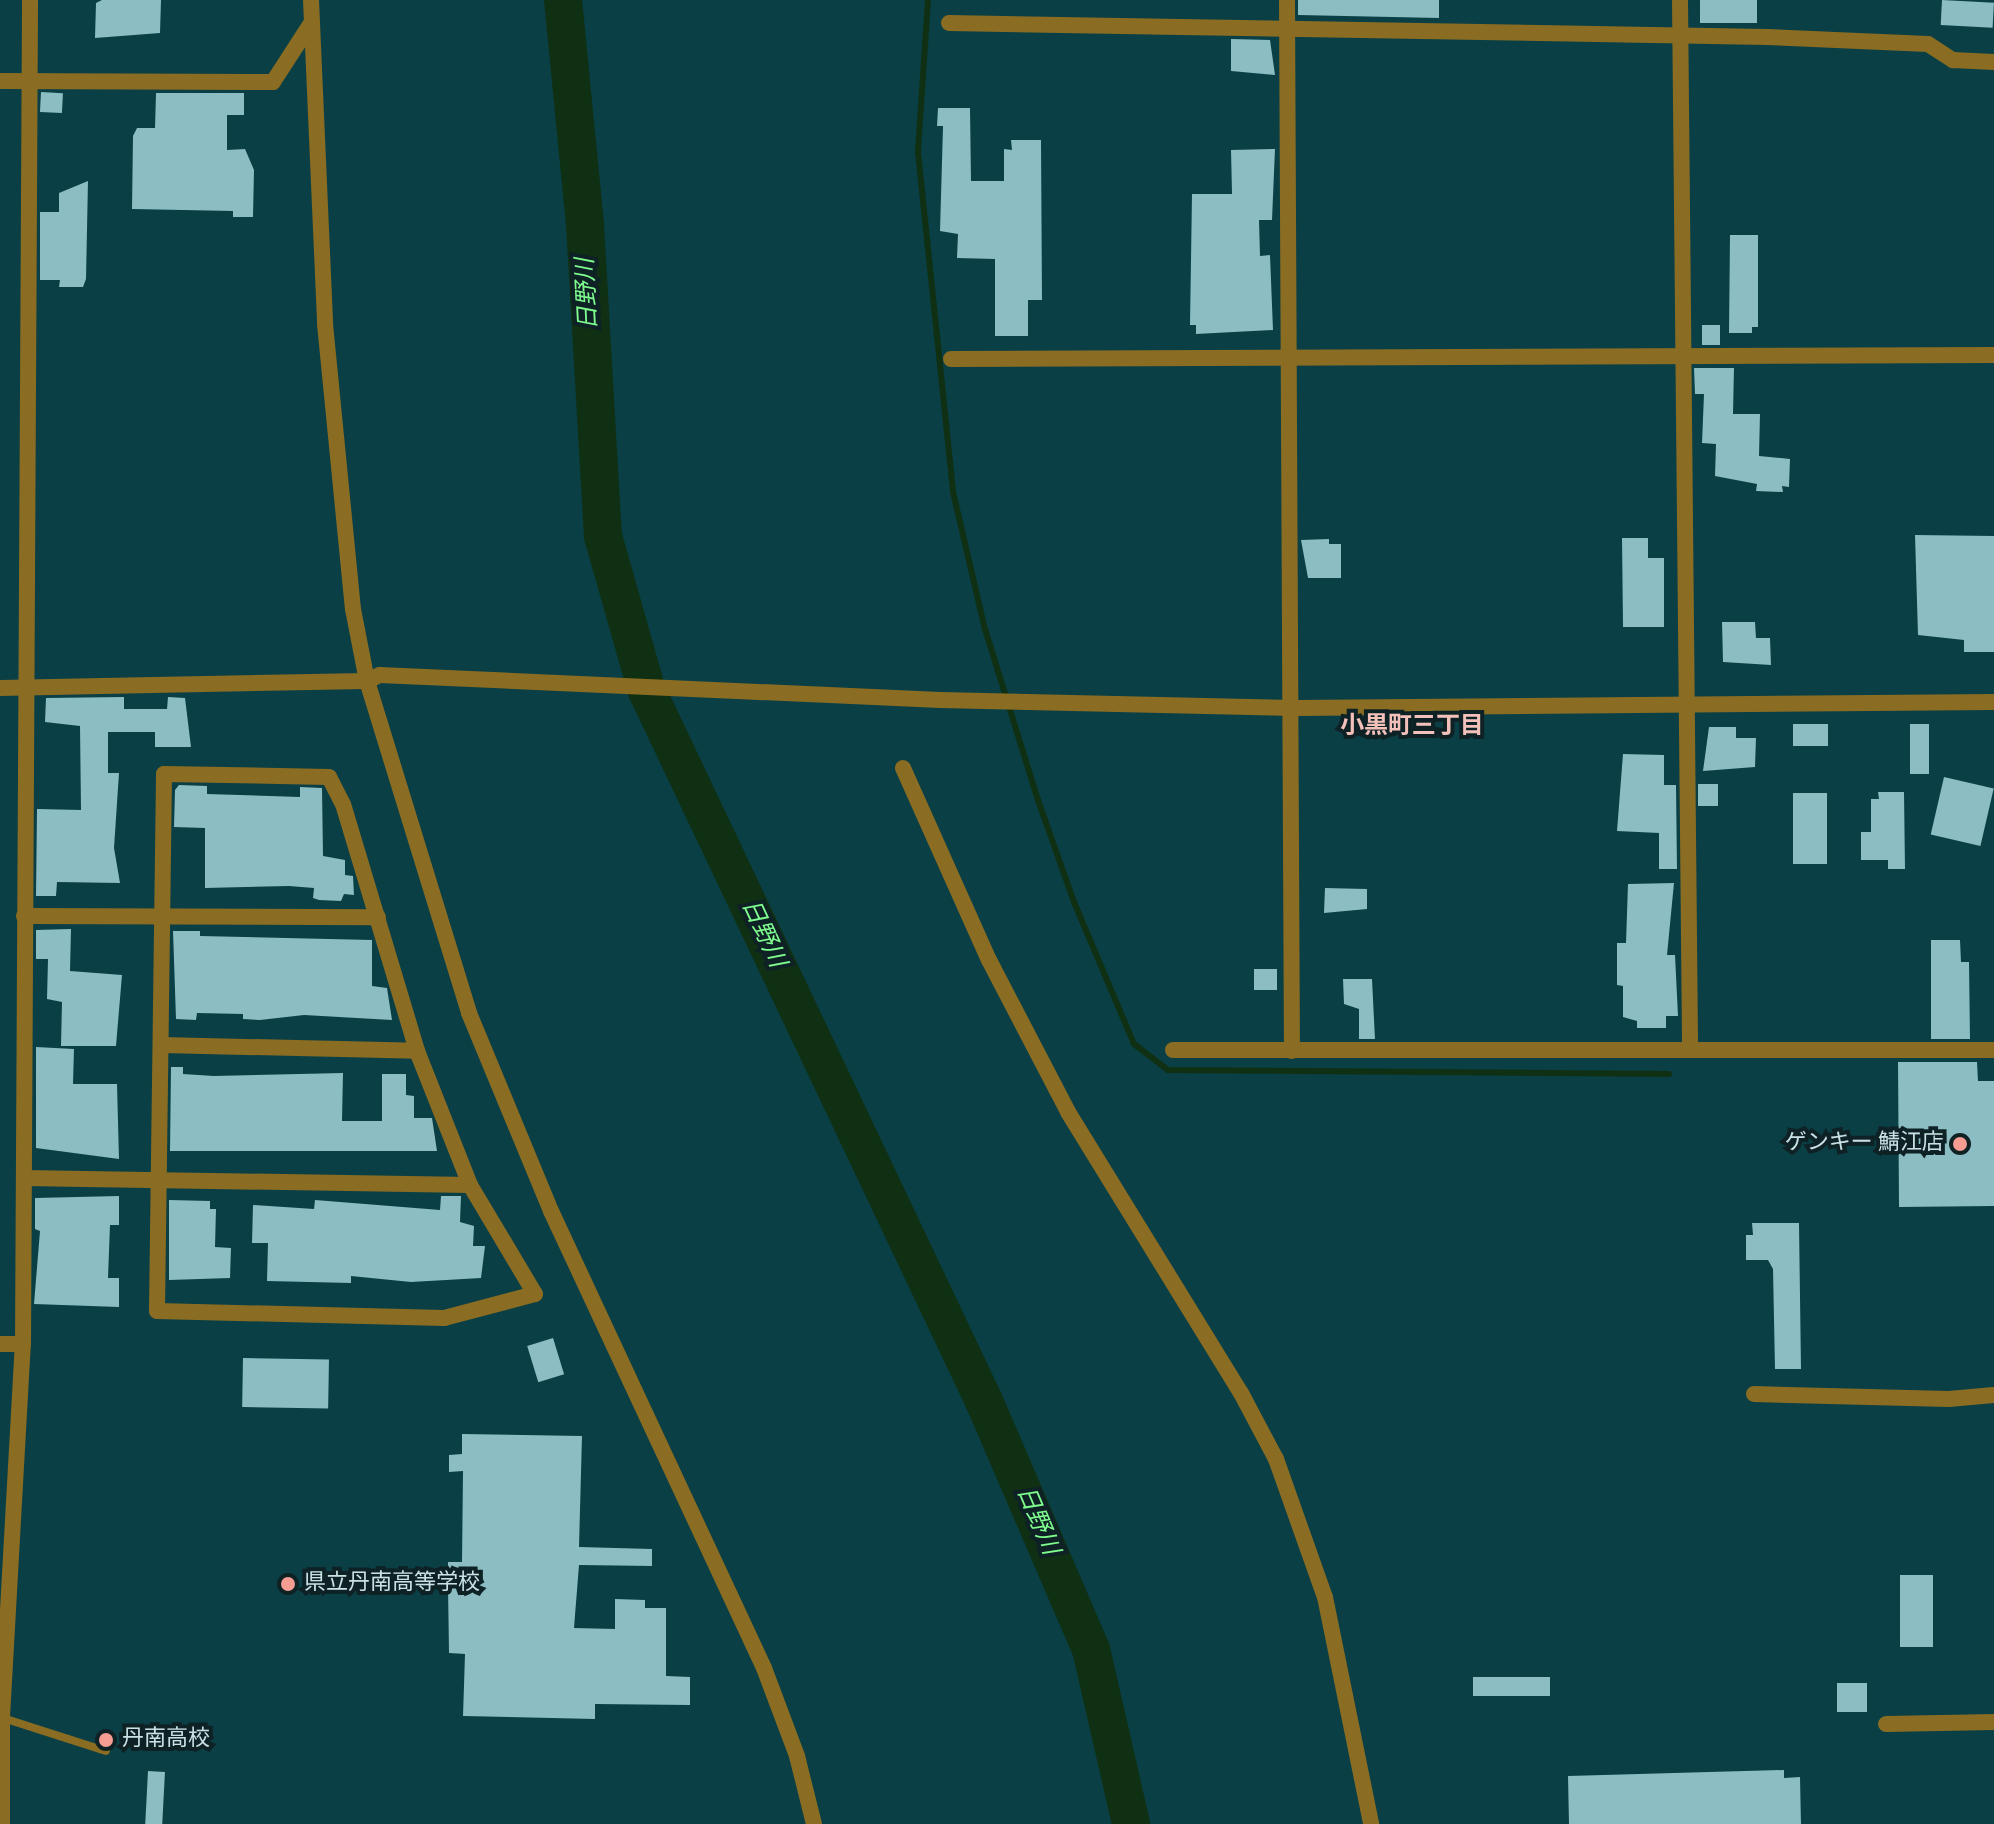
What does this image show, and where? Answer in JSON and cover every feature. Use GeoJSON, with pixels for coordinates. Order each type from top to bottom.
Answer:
{"type":"FeatureCollection","features":[{"type":"Feature","properties":{"kind":"street"},"geometry":{"type":"LineString","coordinates":[[2,1824],[2,1717],[23,1344],[27,82],[30,0]]}},
{"type":"Feature","properties":{"kind":"street"},"geometry":{"type":"LineString","coordinates":[[311,0],[325,324],[353,609],[469,1013],[551,1211],[764,1668],[797,1756],[814,1824]]}},
{"type":"Feature","properties":{"kind":"street"},"geometry":{"type":"LineString","coordinates":[[1287,0],[1295,708],[1292,1051]]}},
{"type":"Feature","properties":{"kind":"street"},"geometry":{"type":"LineString","coordinates":[[1680,0],[1690,1049]]}},
{"type":"Feature","properties":{"kind":"street"},"geometry":{"type":"LineString","coordinates":[[949,23],[1285,25],[1928,44],[1953,60],[1994,62]]}},
{"type":"Feature","properties":{"kind":"street"},"geometry":{"type":"LineString","coordinates":[[0,81],[273,82],[310,25]]}},
{"type":"Feature","properties":{"kind":"street"},"geometry":{"type":"LineString","coordinates":[[951,359],[1292,361],[1994,355]]}},
{"type":"Feature","properties":{"kind":"street"},"geometry":{"type":"LineString","coordinates":[[0,688],[373,678],[940,700],[1295,708],[1994,702]]}},
{"type":"Feature","properties":{"kind":"street"},"geometry":{"type":"LineString","coordinates":[[903,768],[989,960],[1068,1112],[1241,1393],[1276,1459],[1325,1597],[1371,1824]]}},
{"type":"Feature","properties":{"kind":"street"},"geometry":{"type":"LineString","coordinates":[[164,774],[329,777],[378,917],[417,1051],[470,1185],[535,1294],[444,1318],[157,1311],[162,916],[164,774]]}},
{"type":"Feature","properties":{"kind":"street"},"geometry":{"type":"LineString","coordinates":[[24,916],[378,917]]}},
{"type":"Feature","properties":{"kind":"street"},"geometry":{"type":"LineString","coordinates":[[161,1045],[417,1051]]}},
{"type":"Feature","properties":{"kind":"street"},"geometry":{"type":"LineString","coordinates":[[1173,1050],[1994,1050]]}},
{"type":"Feature","properties":{"kind":"street"},"geometry":{"type":"LineString","coordinates":[[24,1178],[470,1185]]}},
{"type":"Feature","properties":{"kind":"street"},"geometry":{"type":"LineString","coordinates":[[0,1344],[23,1344]]}},
{"type":"Feature","properties":{"kind":"street"},"geometry":{"type":"LineString","coordinates":[[1754,1394],[1949,1399],[1994,1395]]}},
{"type":"Feature","properties":{"kind":"street"},"geometry":{"type":"LineString","coordinates":[[1886,1724],[1994,1722]]}},
{"type":"Feature","properties":{"kind":"lane"},"geometry":{"type":"LineString","coordinates":[[2,1717],[106,1751]]}},
{"type":"Feature","properties":{"kind":"building"},"geometry":{"type":"Polygon","coordinates":[[[102,0],[161,0],[160,33],[95,38],[96,3],[102,0]]]}},
{"type":"Feature","properties":{"kind":"building"},"geometry":{"type":"Polygon","coordinates":[[[1298,0],[1439,0],[1439,18],[1298,15],[1298,0]]]}},
{"type":"Feature","properties":{"kind":"building"},"geometry":{"type":"Polygon","coordinates":[[[1700,0],[1757,0],[1757,23],[1700,23],[1700,0]]]}},
{"type":"Feature","properties":{"kind":"building"},"geometry":{"type":"Polygon","coordinates":[[[1942,0],[1994,3],[1993,28],[1941,25],[1942,0]]]}},
{"type":"Feature","properties":{"kind":"building"},"geometry":{"type":"Polygon","coordinates":[[[1231,39],[1270,40],[1275,75],[1231,71],[1231,39]]]}},
{"type":"Feature","properties":{"kind":"building"},"geometry":{"type":"Polygon","coordinates":[[[41,92],[63,93],[62,113],[40,112],[41,92]]]}},
{"type":"Feature","properties":{"kind":"building"},"geometry":{"type":"Polygon","coordinates":[[[156,93],[244,93],[244,115],[227,115],[227,150],[245,149],[254,170],[253,217],[233,217],[233,211],[132,209],[133,136],[137,128],[155,128],[156,93]]]}},
{"type":"Feature","properties":{"kind":"building"},"geometry":{"type":"Polygon","coordinates":[[[938,108],[970,108],[971,181],[1004,181],[1004,149],[1012,150],[1011,140],[1041,140],[1042,300],[1028,300],[1028,336],[995,336],[995,259],[957,258],[958,234],[940,231],[943,126],[937,126],[938,108]]]}},
{"type":"Feature","properties":{"kind":"building"},"geometry":{"type":"Polygon","coordinates":[[[1275,149],[1272,220],[1259,220],[1260,256],[1270,255],[1273,330],[1196,334],[1196,325],[1190,325],[1192,194],[1232,194],[1231,150],[1275,149]]]}},
{"type":"Feature","properties":{"kind":"building"},"geometry":{"type":"Polygon","coordinates":[[[88,181],[86,279],[83,287],[59,287],[60,280],[40,280],[40,212],[59,212],[59,193],[88,181]]]}},
{"type":"Feature","properties":{"kind":"building"},"geometry":{"type":"Polygon","coordinates":[[[1730,235],[1758,235],[1758,327],[1752,327],[1752,333],[1729,333],[1730,235]]]}},
{"type":"Feature","properties":{"kind":"building"},"geometry":{"type":"Polygon","coordinates":[[[1702,325],[1720,325],[1720,345],[1702,345],[1702,325]]]}},
{"type":"Feature","properties":{"kind":"building"},"geometry":{"type":"Polygon","coordinates":[[[1694,368],[1734,368],[1733,414],[1760,414],[1759,456],[1790,459],[1789,487],[1782,486],[1783,492],[1756,491],[1757,484],[1715,476],[1716,444],[1702,443],[1704,394],[1695,394],[1694,368]]]}},
{"type":"Feature","properties":{"kind":"building"},"geometry":{"type":"Polygon","coordinates":[[[1915,535],[1994,536],[1994,652],[1964,652],[1964,640],[1918,635],[1915,535]]]}},
{"type":"Feature","properties":{"kind":"building"},"geometry":{"type":"Polygon","coordinates":[[[1622,538],[1648,538],[1648,558],[1664,558],[1664,627],[1623,627],[1622,538]]]}},
{"type":"Feature","properties":{"kind":"building"},"geometry":{"type":"Polygon","coordinates":[[[1329,539],[1329,544],[1341,544],[1341,578],[1308,578],[1301,540],[1329,539]]]}},
{"type":"Feature","properties":{"kind":"building"},"geometry":{"type":"Polygon","coordinates":[[[1722,622],[1755,622],[1756,638],[1770,638],[1771,665],[1723,662],[1722,622]]]}},
{"type":"Feature","properties":{"kind":"building"},"geometry":{"type":"Polygon","coordinates":[[[124,697],[124,709],[167,709],[168,697],[185,698],[191,747],[155,747],[155,732],[108,732],[108,773],[119,773],[114,848],[120,883],[57,882],[56,896],[36,896],[37,809],[81,810],[80,726],[45,722],[46,698],[124,697]]]}},
{"type":"Feature","properties":{"kind":"building"},"geometry":{"type":"Polygon","coordinates":[[[1793,724],[1828,724],[1828,746],[1793,746],[1793,724]]]}},
{"type":"Feature","properties":{"kind":"building"},"geometry":{"type":"Polygon","coordinates":[[[1910,724],[1929,724],[1929,774],[1910,774],[1910,724]]]}},
{"type":"Feature","properties":{"kind":"building"},"geometry":{"type":"Polygon","coordinates":[[[1709,727],[1736,727],[1736,738],[1756,738],[1755,767],[1703,771],[1709,727]]]}},
{"type":"Feature","properties":{"kind":"building"},"geometry":{"type":"Polygon","coordinates":[[[1623,754],[1664,755],[1664,785],[1676,785],[1677,869],[1659,869],[1659,833],[1617,831],[1623,754]]]}},
{"type":"Feature","properties":{"kind":"building"},"geometry":{"type":"Polygon","coordinates":[[[1944,777],[1994,788],[1980,846],[1931,834],[1944,777]]]}},
{"type":"Feature","properties":{"kind":"building"},"geometry":{"type":"Polygon","coordinates":[[[1698,784],[1718,784],[1718,806],[1698,806],[1698,784]]]}},
{"type":"Feature","properties":{"kind":"building"},"geometry":{"type":"Polygon","coordinates":[[[179,785],[207,786],[207,794],[300,797],[300,787],[322,788],[323,856],[345,860],[345,875],[353,876],[354,895],[344,894],[341,901],[319,900],[313,898],[314,888],[205,888],[205,828],[174,827],[175,790],[179,785]]]}},
{"type":"Feature","properties":{"kind":"building"},"geometry":{"type":"Polygon","coordinates":[[[1878,792],[1904,792],[1905,869],[1888,869],[1888,860],[1861,860],[1861,832],[1871,832],[1871,799],[1879,799],[1878,792]]]}},
{"type":"Feature","properties":{"kind":"building"},"geometry":{"type":"Polygon","coordinates":[[[1793,793],[1827,793],[1827,864],[1793,864],[1793,793]]]}},
{"type":"Feature","properties":{"kind":"building"},"geometry":{"type":"Polygon","coordinates":[[[1674,883],[1667,955],[1675,955],[1678,1016],[1666,1016],[1666,1028],[1637,1028],[1637,1021],[1623,1017],[1623,986],[1617,985],[1617,943],[1626,943],[1628,884],[1674,883]]]}},
{"type":"Feature","properties":{"kind":"building"},"geometry":{"type":"Polygon","coordinates":[[[1325,888],[1367,889],[1367,909],[1324,913],[1325,888]]]}},
{"type":"Feature","properties":{"kind":"building"},"geometry":{"type":"Polygon","coordinates":[[[71,929],[70,971],[122,975],[116,1046],[61,1046],[62,1002],[47,999],[48,959],[36,959],[36,930],[71,929]]]}},
{"type":"Feature","properties":{"kind":"building"},"geometry":{"type":"Polygon","coordinates":[[[173,931],[200,931],[200,936],[372,940],[372,986],[387,988],[392,1020],[304,1015],[260,1020],[243,1019],[243,1014],[197,1013],[196,1020],[176,1019],[173,931]]]}},
{"type":"Feature","properties":{"kind":"building"},"geometry":{"type":"Polygon","coordinates":[[[1931,940],[1960,940],[1961,962],[1969,962],[1970,1039],[1931,1039],[1931,940]]]}},
{"type":"Feature","properties":{"kind":"building"},"geometry":{"type":"Polygon","coordinates":[[[1254,969],[1277,969],[1277,990],[1254,990],[1254,969]]]}},
{"type":"Feature","properties":{"kind":"building"},"geometry":{"type":"Polygon","coordinates":[[[1343,979],[1372,979],[1375,1039],[1359,1039],[1359,1009],[1344,1004],[1343,979]]]}},
{"type":"Feature","properties":{"kind":"building"},"geometry":{"type":"Polygon","coordinates":[[[36,1047],[74,1049],[73,1084],[117,1084],[119,1159],[36,1148],[36,1047]]]}},
{"type":"Feature","properties":{"kind":"building"},"geometry":{"type":"Polygon","coordinates":[[[1898,1062],[1977,1062],[1978,1081],[1994,1081],[1994,1206],[1899,1207],[1898,1062]]]}},
{"type":"Feature","properties":{"kind":"building"},"geometry":{"type":"Polygon","coordinates":[[[171,1067],[183,1067],[183,1074],[214,1076],[343,1073],[342,1121],[382,1121],[382,1074],[406,1074],[406,1095],[414,1096],[414,1118],[432,1118],[437,1151],[170,1151],[171,1067]]]}},
{"type":"Feature","properties":{"kind":"building"},"geometry":{"type":"Polygon","coordinates":[[[119,1196],[119,1225],[110,1225],[108,1278],[119,1278],[119,1307],[34,1304],[40,1231],[35,1229],[35,1198],[119,1196]]]}},
{"type":"Feature","properties":{"kind":"building"},"geometry":{"type":"Polygon","coordinates":[[[441,1196],[461,1196],[460,1222],[474,1226],[473,1246],[485,1246],[481,1278],[411,1282],[351,1276],[351,1283],[267,1281],[268,1243],[252,1243],[253,1205],[314,1209],[315,1200],[440,1210],[441,1196]]]}},
{"type":"Feature","properties":{"kind":"building"},"geometry":{"type":"Polygon","coordinates":[[[169,1200],[210,1201],[210,1209],[216,1209],[215,1247],[231,1248],[230,1278],[169,1280],[169,1200]]]}},
{"type":"Feature","properties":{"kind":"building"},"geometry":{"type":"Polygon","coordinates":[[[1752,1223],[1799,1223],[1801,1369],[1775,1369],[1773,1269],[1768,1260],[1746,1260],[1746,1235],[1753,1235],[1752,1223]]]}},
{"type":"Feature","properties":{"kind":"building"},"geometry":{"type":"Polygon","coordinates":[[[553,1338],[564,1374],[538,1382],[527,1346],[553,1338]]]}},
{"type":"Feature","properties":{"kind":"building"},"geometry":{"type":"Polygon","coordinates":[[[243,1358],[329,1360],[328,1408],[242,1407],[243,1358]]]}},
{"type":"Feature","properties":{"kind":"building"},"geometry":{"type":"Polygon","coordinates":[[[462,1434],[582,1436],[579,1547],[652,1549],[652,1566],[579,1565],[574,1628],[615,1629],[615,1599],[645,1600],[645,1608],[666,1608],[666,1676],[690,1677],[690,1705],[595,1704],[595,1719],[463,1716],[465,1654],[449,1653],[448,1586],[448,1562],[462,1562],[463,1471],[449,1472],[449,1455],[462,1454],[462,1434]]]}},
{"type":"Feature","properties":{"kind":"building"},"geometry":{"type":"Polygon","coordinates":[[[1900,1575],[1933,1575],[1933,1647],[1900,1647],[1900,1575]]]}},
{"type":"Feature","properties":{"kind":"building"},"geometry":{"type":"Polygon","coordinates":[[[1473,1677],[1550,1677],[1550,1696],[1473,1696],[1473,1677]]]}},
{"type":"Feature","properties":{"kind":"building"},"geometry":{"type":"Polygon","coordinates":[[[1837,1683],[1867,1683],[1867,1712],[1837,1712],[1837,1683]]]}},
{"type":"Feature","properties":{"kind":"building"},"geometry":{"type":"Polygon","coordinates":[[[1784,1770],[1784,1778],[1800,1777],[1801,1824],[1569,1824],[1568,1776],[1784,1770]]]}},
{"type":"Feature","properties":{"kind":"building"},"geometry":{"type":"Polygon","coordinates":[[[148,1771],[165,1772],[162,1824],[145,1824],[148,1771]]]}},
{"type":"Feature","properties":{"kind":"waterway","name":"日野川"},"geometry":{"type":"LineString","coordinates":[[563,0],[585,225],[603,536],[647,691],[984,1401],[1091,1649],[1131,1824]]}},
{"type":"Feature","properties":{"kind":"waterway"},"geometry":{"type":"LineString","coordinates":[[928,0],[918,152],[953,492],[985,629],[1038,800],[1074,902],[1134,1044],[1168,1070],[1669,1074]]}},
{"type":"Feature","properties":{"kind":"place","name":"ゲンキー 鯖江店"},"geometry":{"type":"Point","coordinates":[1960,1144]}},
{"type":"Feature","properties":{"kind":"place","name":"県立丹南高等学校"},"geometry":{"type":"Point","coordinates":[288,1584]}},
{"type":"Feature","properties":{"kind":"place","name":"丹南高校"},"geometry":{"type":"Point","coordinates":[106,1740]}},
{"type":"Feature","properties":{"kind":"district","name":"小黒町三丁目"},"geometry":{"type":"Point","coordinates":[1412,728]}}]}
